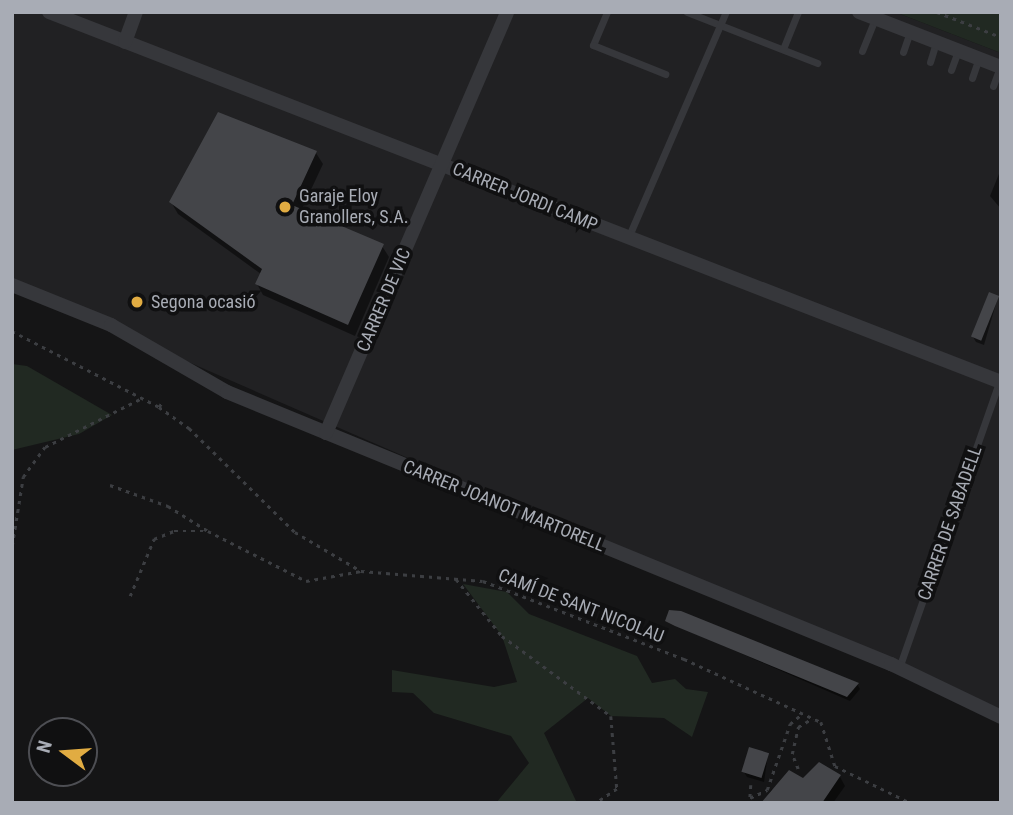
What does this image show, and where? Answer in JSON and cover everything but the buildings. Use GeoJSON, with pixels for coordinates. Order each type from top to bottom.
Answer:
{"type":"FeatureCollection","features":[{"type":"Feature","properties":{"kind":"street","name":"CARRER JORDI CAMP"},"geometry":{"type":"LineString","coordinates":[[49,12],[1000,381]]}},
{"type":"Feature","properties":{"kind":"street"},"geometry":{"type":"LineString","coordinates":[[125,42],[136,12]]}},
{"type":"Feature","properties":{"kind":"street","name":"CARRER DE VIC"},"geometry":{"type":"LineString","coordinates":[[326,433],[508,12]]}},
{"type":"Feature","properties":{"kind":"street"},"geometry":{"type":"LineString","coordinates":[[859,12],[1000,66]]}},
{"type":"Feature","properties":{"kind":"street","name":"CARRER JOANOT MARTORELL"},"geometry":{"type":"LineString","coordinates":[[12,285],[111,325],[228,392],[899,668],[1001,717]]}},
{"type":"Feature","properties":{"kind":"lane"},"geometry":{"type":"LineString","coordinates":[[607,12],[593,45],[665,75]]}},
{"type":"Feature","properties":{"kind":"lane"},"geometry":{"type":"LineString","coordinates":[[687,12],[817,63]]}},
{"type":"Feature","properties":{"kind":"lane"},"geometry":{"type":"LineString","coordinates":[[628,238],[726,12]]}},
{"type":"Feature","properties":{"kind":"lane"},"geometry":{"type":"LineString","coordinates":[[783,49],[798,12]]}},
{"type":"Feature","properties":{"kind":"lane"},"geometry":{"type":"LineString","coordinates":[[862,51],[875,18]]}},
{"type":"Feature","properties":{"kind":"lane"},"geometry":{"type":"LineString","coordinates":[[903,52],[910,32]]}},
{"type":"Feature","properties":{"kind":"lane"},"geometry":{"type":"LineString","coordinates":[[930,61],[936,42]]}},
{"type":"Feature","properties":{"kind":"lane"},"geometry":{"type":"LineString","coordinates":[[951,70],[958,50]]}},
{"type":"Feature","properties":{"kind":"lane"},"geometry":{"type":"LineString","coordinates":[[972,78],[979,58]]}},
{"type":"Feature","properties":{"kind":"lane"},"geometry":{"type":"LineString","coordinates":[[993,86],[1000,66]]}},
{"type":"Feature","properties":{"kind":"lane","name":"CARRER DE SABADELL"},"geometry":{"type":"LineString","coordinates":[[899,668],[1000,381]]}},
{"type":"Feature","properties":{"kind":"path"},"geometry":{"type":"LineString","coordinates":[[937,12],[1001,37]]}},
{"type":"Feature","properties":{"kind":"path","name":"CAMÍ DE SANT NICOLAU"},"geometry":{"type":"LineString","coordinates":[[12,331],[159,407],[189,428],[295,532],[361,571],[483,581],[580,617],[813,718]]}},
{"type":"Feature","properties":{"kind":"path"},"geometry":{"type":"LineString","coordinates":[[12,546],[23,477],[45,447],[142,398]]}},
{"type":"Feature","properties":{"kind":"path"},"geometry":{"type":"LineString","coordinates":[[159,407],[163,400]]}},
{"type":"Feature","properties":{"kind":"path"},"geometry":{"type":"LineString","coordinates":[[110,485],[168,506],[208,531],[306,581],[361,571]]}},
{"type":"Feature","properties":{"kind":"path"},"geometry":{"type":"LineString","coordinates":[[130,596],[154,539],[174,531],[208,531]]}},
{"type":"Feature","properties":{"kind":"path"},"geometry":{"type":"LineString","coordinates":[[455,579],[502,636],[611,716],[617,789],[596,803]]}},
{"type":"Feature","properties":{"kind":"path"},"geometry":{"type":"LineString","coordinates":[[751,785],[750,798],[767,790],[790,724],[802,714]]}},
{"type":"Feature","properties":{"kind":"path"},"geometry":{"type":"LineString","coordinates":[[798,769],[792,754],[798,727],[813,718],[821,722],[835,766],[911,803]]}},
{"type":"Feature","properties":{"kind":"path"},"geometry":{"type":"LineString","coordinates":[[496,803],[501,803]]}},
{"type":"Feature","properties":{"kind":"shaded area"},"geometry":{"type":"Polygon","coordinates":[[[12,12],[895,12],[1001,53],[1001,717],[12,285],[12,12]]]}},
{"type":"Feature","properties":{"kind":"shaded area"},"geometry":{"type":"Polygon","coordinates":[[[895,12],[1001,12],[1001,53],[895,12]]]}},
{"type":"Feature","properties":{"kind":"shaded area"},"geometry":{"type":"Polygon","coordinates":[[[12,364],[27,366],[112,415],[79,434],[12,450],[12,364]]]}},
{"type":"Feature","properties":{"kind":"shaded area"},"geometry":{"type":"Polygon","coordinates":[[[463,584],[507,592],[529,614],[637,656],[652,683],[675,679],[686,689],[708,692],[692,737],[664,718],[611,716],[588,698],[544,733],[577,803],[496,803],[529,763],[511,736],[434,713],[413,693],[392,692],[392,670],[494,687],[517,682],[502,636],[463,584]]]}},
{"type":"Feature","properties":{"kind":"place","name":"Garaje Eloy Granollers, S.A."},"geometry":{"type":"Point","coordinates":[285,207]}},
{"type":"Feature","properties":{"kind":"place","name":"Segona ocasió"},"geometry":{"type":"Point","coordinates":[137,302]}}]}
